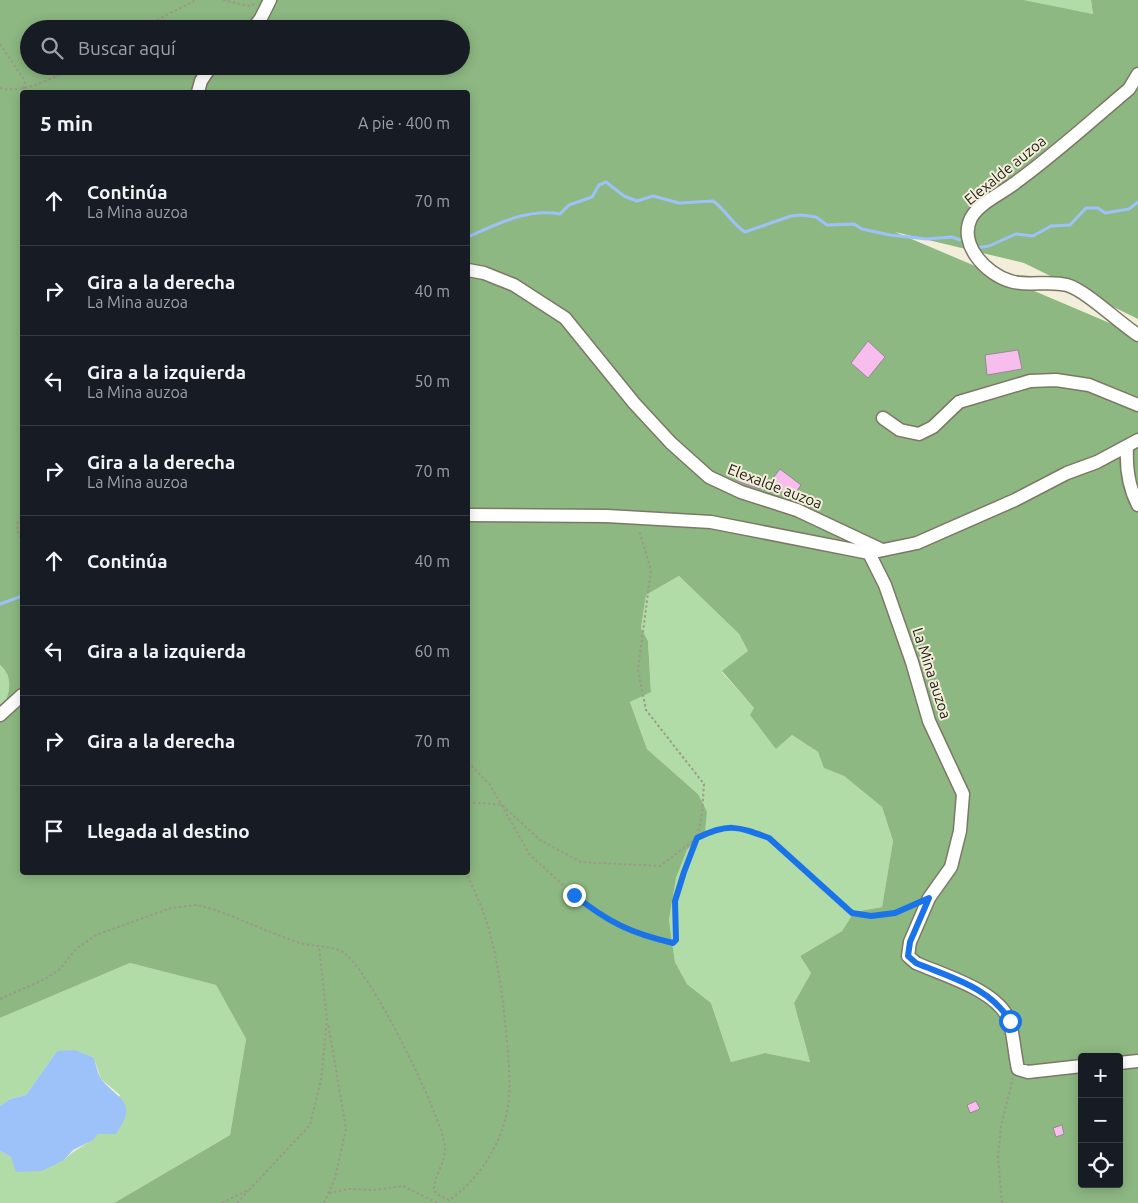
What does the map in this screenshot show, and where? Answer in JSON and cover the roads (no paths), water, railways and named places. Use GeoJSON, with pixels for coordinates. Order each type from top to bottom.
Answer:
{"type":"FeatureCollection","features":[{"type":"Feature","properties":{"kind":"street"},"geometry":{"type":"LineString","coordinates":[[259,20],[270,0]]}},
{"type":"Feature","properties":{"kind":"street","name":"Elexalde auzoa"},"geometry":{"type":"LineString","coordinates":[[1138,74],[1129,89],[1016,183],[979,208],[966,229],[969,244],[980,260],[1010,282],[1067,285],[1082,293],[1138,335]]}},
{"type":"Feature","properties":{"kind":"street"},"geometry":{"type":"LineString","coordinates":[[199,90],[205,75]]}},
{"type":"Feature","properties":{"kind":"street","name":"Elexalde auzoa"},"geometry":{"type":"LineString","coordinates":[[470,270],[484,273],[514,285],[565,318],[634,403],[671,443],[709,477],[741,492],[797,510],[876,551]]}},
{"type":"Feature","properties":{"kind":"street"},"geometry":{"type":"LineString","coordinates":[[883,418],[900,430],[919,434],[933,428],[959,402],[1030,381],[1056,380],[1089,385],[1138,405]]}},
{"type":"Feature","properties":{"kind":"street"},"geometry":{"type":"LineString","coordinates":[[470,515],[635,518],[711,522],[876,551],[917,543],[1015,500],[1067,473],[1097,462],[1132,443]]}},
{"type":"Feature","properties":{"kind":"street"},"geometry":{"type":"LineString","coordinates":[[1132,443],[1126,460],[1131,487],[1138,505]]}},
{"type":"Feature","properties":{"kind":"street","name":"La Mina auzoa"},"geometry":{"type":"LineString","coordinates":[[876,551],[885,585],[912,662],[929,721],[963,794],[960,831],[951,867],[929,898],[910,942],[908,956],[916,963],[975,988],[1003,1009],[1010,1021],[1018,1070],[1028,1072],[1078,1066]]}},
{"type":"Feature","properties":{"kind":"street"},"geometry":{"type":"LineString","coordinates":[[0,715],[20,697]]}},
{"type":"Feature","properties":{"kind":"street"},"geometry":{"type":"LineString","coordinates":[[1123,1063],[1138,1061]]}},
{"type":"Feature","properties":{"kind":"water"},"geometry":{"type":"Polygon","coordinates":[[[75,1050],[94,1058],[101,1078],[124,1103],[126,1115],[116,1134],[98,1134],[93,1140],[73,1150],[64,1160],[42,1171],[16,1172],[11,1157],[0,1151],[0,1106],[10,1099],[26,1095],[57,1051],[75,1050]]]}},
{"type":"Feature","properties":{"kind":"waterway"},"geometry":{"type":"LineString","coordinates":[[470,236],[501,222],[524,215],[536,213],[560,214],[569,205],[592,197],[599,185],[606,182],[624,196],[637,201],[653,196],[679,203],[713,201],[745,232],[791,216],[802,215],[816,217],[827,225],[854,224],[862,229],[890,235],[927,239],[952,237],[960,240]]}},
{"type":"Feature","properties":{"kind":"waterway"},"geometry":{"type":"LineString","coordinates":[[976,248],[989,246],[1016,234],[1033,236],[1051,226],[1070,225],[1086,208],[1098,208],[1105,213],[1129,209],[1138,202]]}},
{"type":"Feature","properties":{"kind":"waterway"},"geometry":{"type":"LineString","coordinates":[[0,604],[20,597]]}}]}
